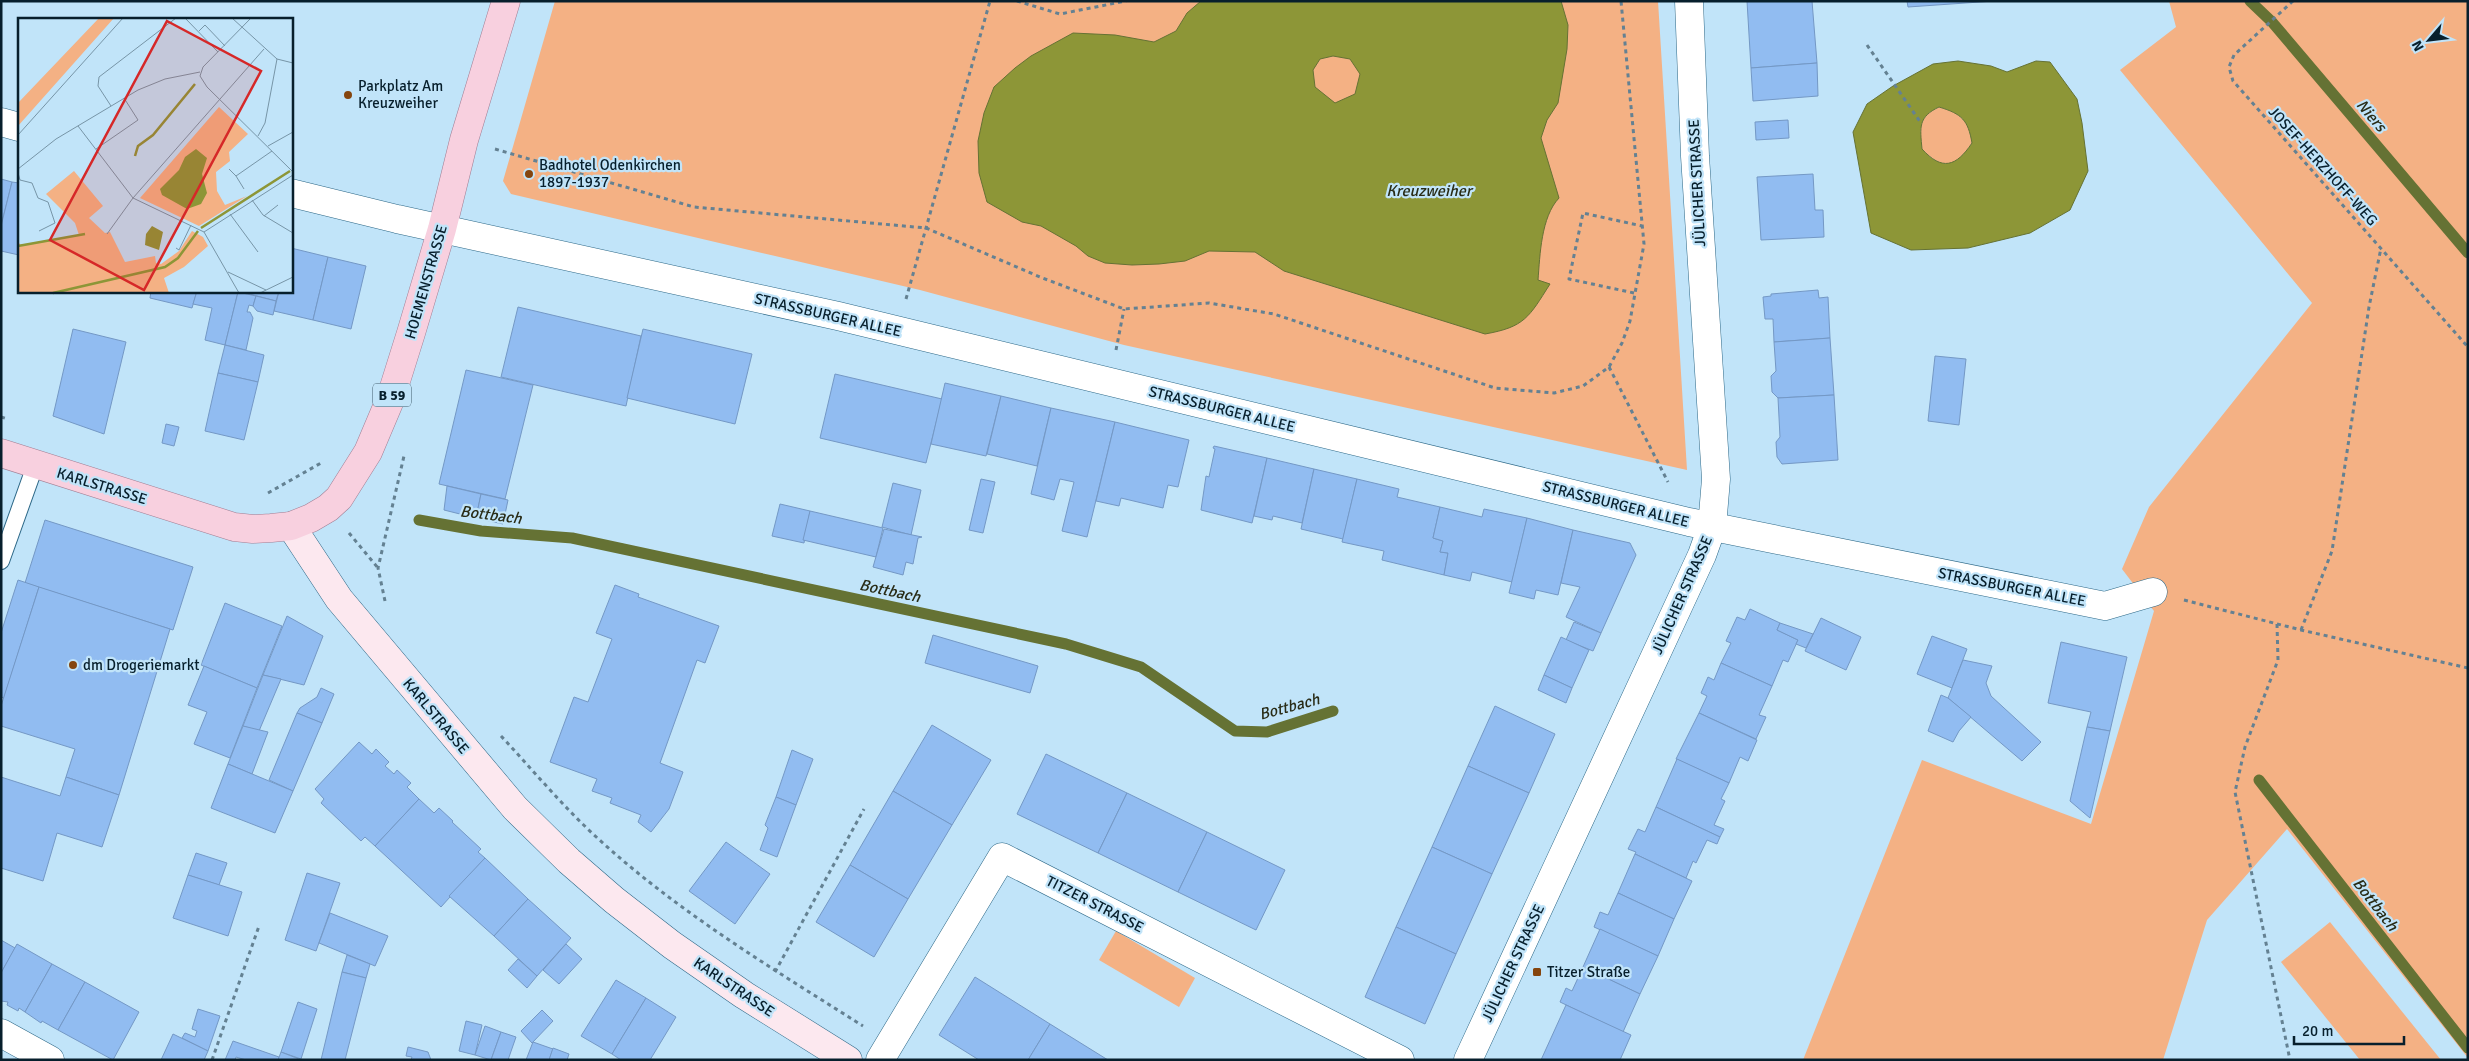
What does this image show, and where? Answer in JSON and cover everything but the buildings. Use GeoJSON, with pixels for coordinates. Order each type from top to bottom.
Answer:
{"type":"FeatureCollection","features":[{"type":"Feature","properties":{"kind":"main road","name":"HOEMENSTRASSE"},"geometry":{"type":"LineString","coordinates":[[291,526],[328,508],[339,498],[358,472],[379,428],[390,400],[442,229],[464,140],[506,1]]}},
{"type":"Feature","properties":{"kind":"main road","name":"KARLSTRASSE"},"geometry":{"type":"LineString","coordinates":[[1,453],[35,466],[234,527],[252,529],[291,526]]}},
{"type":"Feature","properties":{"kind":"street","name":"JÜLICHER STRASSE"},"geometry":{"type":"LineString","coordinates":[[1468,1060],[1698,564],[1701,525],[1716,479],[1695,156],[1689,1]]}},
{"type":"Feature","properties":{"kind":"street"},"geometry":{"type":"LineString","coordinates":[[1,122],[18,127]]}},
{"type":"Feature","properties":{"kind":"street","name":"STRASSBURGER ALLEE"},"geometry":{"type":"LineString","coordinates":[[292,193],[442,229],[897,330],[1701,525],[2105,606],[2154,592]]}},
{"type":"Feature","properties":{"kind":"street","name":"KARLSTRASSE"},"geometry":{"type":"LineString","coordinates":[[291,526],[339,599],[515,808],[569,861],[614,900],[672,945],[757,1003],[848,1060]]}},
{"type":"Feature","properties":{"kind":"street","name":"TITZER STRASSE"},"geometry":{"type":"LineString","coordinates":[[885,1051],[1002,857],[1400,1060]]}},
{"type":"Feature","properties":{"kind":"street"},"geometry":{"type":"LineString","coordinates":[[1,1033],[50,1060]]}},
{"type":"Feature","properties":{"kind":"lane"},"geometry":{"type":"LineString","coordinates":[[1,561],[35,466]]}},
{"type":"Feature","properties":{"kind":"path"},"geometry":{"type":"LineString","coordinates":[[897,330],[990,1]]}},
{"type":"Feature","properties":{"kind":"path"},"geometry":{"type":"LineString","coordinates":[[1017,1],[1060,14],[1126,1]]}},
{"type":"Feature","properties":{"kind":"path"},"geometry":{"type":"LineString","coordinates":[[464,140],[694,207],[926,228],[1040,277],[1124,309],[1209,303],[1274,314],[1495,388],[1554,393],[1583,386],[1609,367],[1627,329],[1644,244],[1621,1]]}},
{"type":"Feature","properties":{"kind":"path","name":"JOSEF-HERZHOFF-WEG"},"geometry":{"type":"LineString","coordinates":[[2293,1],[2230,59],[2229,67],[2233,81],[2468,347]]}},
{"type":"Feature","properties":{"kind":"path"},"geometry":{"type":"LineString","coordinates":[[1867,45],[1921,124]]}},
{"type":"Feature","properties":{"kind":"path"},"geometry":{"type":"LineString","coordinates":[[1634,293],[1569,279],[1583,214],[1642,226]]}},
{"type":"Feature","properties":{"kind":"path"},"geometry":{"type":"LineString","coordinates":[[2301,630],[2332,551],[2369,307],[2381,248]]}},
{"type":"Feature","properties":{"kind":"path"},"geometry":{"type":"LineString","coordinates":[[1110,382],[1124,309]]}},
{"type":"Feature","properties":{"kind":"path"},"geometry":{"type":"LineString","coordinates":[[1609,367],[1701,525]]}},
{"type":"Feature","properties":{"kind":"path"},"geometry":{"type":"LineString","coordinates":[[385,604],[378,568],[405,454]]}},
{"type":"Feature","properties":{"kind":"path"},"geometry":{"type":"LineString","coordinates":[[328,508],[378,568]]}},
{"type":"Feature","properties":{"kind":"path"},"geometry":{"type":"LineString","coordinates":[[2154,592],[2301,630],[2468,668]]}},
{"type":"Feature","properties":{"kind":"path"},"geometry":{"type":"LineString","coordinates":[[2277,624],[2278,660],[2245,748],[2235,792],[2290,1060]]}},
{"type":"Feature","properties":{"kind":"path"},"geometry":{"type":"LineString","coordinates":[[499,734],[592,833],[662,892],[737,946],[775,970],[885,1051]]}},
{"type":"Feature","properties":{"kind":"path"},"geometry":{"type":"LineString","coordinates":[[757,1003],[864,809]]}},
{"type":"Feature","properties":{"kind":"path"},"geometry":{"type":"LineString","coordinates":[[212,1060],[259,926]]}},
{"type":"Feature","properties":{"kind":"shaded area"},"geometry":{"type":"Polygon","coordinates":[[[555,1],[1658,1],[1687,470],[1124,345],[920,290],[511,194],[503,181],[555,1]]]}},
{"type":"Feature","properties":{"kind":"shaded area"},"geometry":{"type":"Polygon","coordinates":[[[2169,1],[2468,1],[2468,1058],[2287,829],[2207,920],[2163,1060],[1803,1060],[1922,760],[2091,824],[2154,611],[2122,569],[2149,507],[2312,303],[2120,70],[2176,27],[2169,1]]]}},
{"type":"Feature","properties":{"kind":"shaded area"},"geometry":{"type":"Polygon","coordinates":[[[1939,107],[1953,112],[1963,119],[1972,143],[1960,157],[1949,163],[1936,161],[1922,149],[1921,129],[1924,119],[1939,107]]]}},
{"type":"Feature","properties":{"kind":"shaded area"},"geometry":{"type":"Polygon","coordinates":[[[2330,922],[2441,1060],[2360,1060],[2281,962],[2330,922]]]}},
{"type":"Feature","properties":{"kind":"shaded area"},"geometry":{"type":"Polygon","coordinates":[[[1116,931],[1195,978],[1179,1007],[1099,960],[1116,931]]]}},
{"type":"Feature","properties":{"kind":"water","name":"Kreuzweiher"},"geometry":{"type":"Polygon","coordinates":[[[1201,1],[1561,1],[1568,25],[1567,49],[1558,103],[1547,120],[1541,138],[1559,198],[1548,215],[1542,237],[1538,280],[1550,284],[1537,305],[1525,319],[1509,328],[1485,334],[1284,271],[1255,252],[1209,251],[1185,261],[1159,264],[1105,263],[1088,256],[1076,246],[1041,226],[1022,222],[987,202],[979,173],[978,141],[984,113],[994,87],[1031,56],[1073,33],[1115,35],[1154,42],[1176,31],[1187,13],[1201,1]],[[1333,56],[1320,59],[1313,70],[1315,87],[1335,103],[1355,94],[1360,74],[1350,59],[1333,56]]]}},
{"type":"Feature","properties":{"kind":"water"},"geometry":{"type":"Polygon","coordinates":[[[1958,61],[1991,66],[2007,72],[2036,61],[2050,62],[2077,99],[2082,123],[2088,171],[2070,210],[2030,233],[1968,248],[1911,250],[1871,233],[1853,132],[1867,104],[1893,86],[1933,64],[1958,61]],[[1939,107],[1924,119],[1921,129],[1922,149],[1936,161],[1948,163],[1960,157],[1972,143],[1963,119],[1953,112],[1939,107]]]}},
{"type":"Feature","properties":{"kind":"waterway","name":"Niers"},"geometry":{"type":"LineString","coordinates":[[2250,1],[2272,22],[2468,253]]}},
{"type":"Feature","properties":{"kind":"waterway","name":"Bottbach"},"geometry":{"type":"LineString","coordinates":[[419,520],[481,531],[572,538],[1066,644],[1141,667],[1235,731],[1267,732],[1333,711]]}},
{"type":"Feature","properties":{"kind":"waterway","name":"Bottbach"},"geometry":{"type":"LineString","coordinates":[[2259,780],[2468,1048]]}},
{"type":"Feature","properties":{"kind":"place","name":"Parkplatz Am Kreuzweiher"},"geometry":{"type":"Point","coordinates":[348,95]}},
{"type":"Feature","properties":{"kind":"place","name":"Badhotel Odenkirchen 1897-1937"},"geometry":{"type":"Point","coordinates":[529,174]}},
{"type":"Feature","properties":{"kind":"place","name":"dm Drogeriemarkt"},"geometry":{"type":"Point","coordinates":[73,665]}},
{"type":"Feature","properties":{"kind":"place","name":"Titzer Straße"},"geometry":{"type":"Point","coordinates":[1537,972]}}]}
